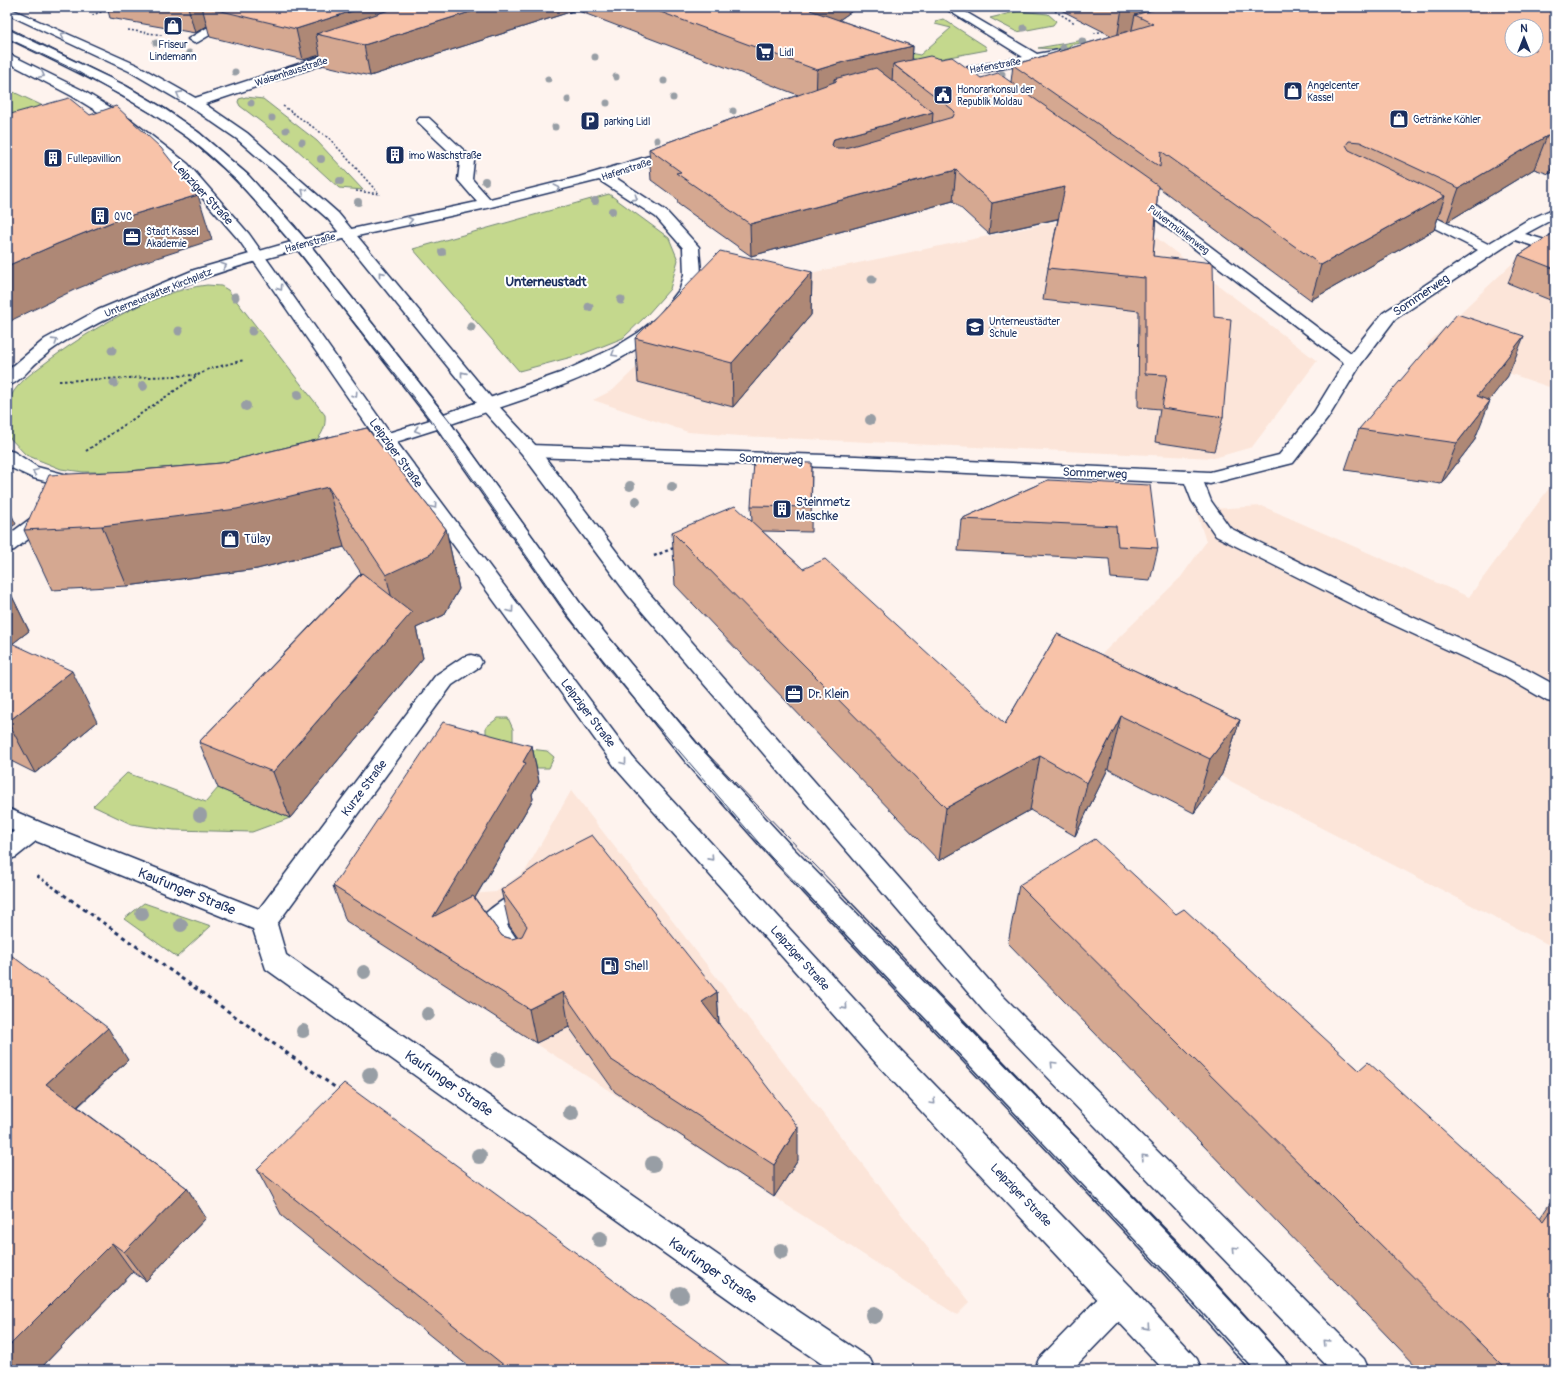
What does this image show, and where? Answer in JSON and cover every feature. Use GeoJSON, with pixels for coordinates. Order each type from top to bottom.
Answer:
{"type":"FeatureCollection","features":[{"type":"Feature","properties":{"kind":"street"},"geometry":{"type":"LineString","coordinates":[[194,40],[251,7]]}},
{"type":"Feature","properties":{"kind":"street"},"geometry":{"type":"LineString","coordinates":[[949,7],[1034,58]]}},
{"type":"Feature","properties":{"kind":"street"},"geometry":{"type":"LineString","coordinates":[[7,10],[134,68],[194,102],[242,136],[333,216],[488,405],[530,452],[634,589],[992,1002],[1353,1370]]}},
{"type":"Feature","properties":{"kind":"street"},"geometry":{"type":"LineString","coordinates":[[7,33],[119,88],[193,135],[243,178],[301,244],[442,422],[573,608],[693,755],[783,854],[1166,1253],[1273,1370]]}},
{"type":"Feature","properties":{"kind":"street","name":"Waisenhausstraße"},"geometry":{"type":"LineString","coordinates":[[194,102],[365,46]]}},
{"type":"Feature","properties":{"kind":"street","name":"Hafenstraße"},"geometry":{"type":"LineString","coordinates":[[931,78],[1086,49]]}},
{"type":"Feature","properties":{"kind":"street","name":"Leipziger Straße"},"geometry":{"type":"LineString","coordinates":[[7,57],[77,93],[120,119],[183,167],[238,230],[258,256],[386,440],[626,765],[887,1055],[1120,1298],[1186,1370]]}},
{"type":"Feature","properties":{"kind":"street"},"geometry":{"type":"LineString","coordinates":[[963,71],[982,84]]}},
{"type":"Feature","properties":{"kind":"street"},"geometry":{"type":"LineString","coordinates":[[424,121],[467,161],[465,180],[487,204]]}},
{"type":"Feature","properties":{"kind":"street","name":"Hafenstraße"},"geometry":{"type":"LineString","coordinates":[[258,256],[347,232],[487,204],[603,176],[689,148]]}},
{"type":"Feature","properties":{"kind":"street"},"geometry":{"type":"LineString","coordinates":[[348,450],[386,440],[442,422],[565,379],[648,335],[674,310],[691,284],[691,247],[661,214],[603,176]]}},
{"type":"Feature","properties":{"kind":"street","name":"Pulvermühlenweg"},"geometry":{"type":"LineString","coordinates":[[1120,185],[1353,362]]}},
{"type":"Feature","properties":{"kind":"street"},"geometry":{"type":"LineString","coordinates":[[1400,206],[1489,250]]}},
{"type":"Feature","properties":{"kind":"street","name":"Sommerweg"},"geometry":{"type":"LineString","coordinates":[[530,452],[856,462],[1210,478],[1286,459],[1322,414],[1353,362],[1389,316],[1489,250],[1555,212]]}},
{"type":"Feature","properties":{"kind":"street"},"geometry":{"type":"LineString","coordinates":[[1513,235],[1555,248]]}},
{"type":"Feature","properties":{"kind":"street","name":"Unterneustädter Kirchplatz"},"geometry":{"type":"LineString","coordinates":[[7,382],[15,364],[110,310],[198,273],[258,256]]}},
{"type":"Feature","properties":{"kind":"street"},"geometry":{"type":"LineString","coordinates":[[7,456],[15,464],[48,477],[90,484],[65,501],[7,546]]}},
{"type":"Feature","properties":{"kind":"street"},"geometry":{"type":"LineString","coordinates":[[1192,477],[1202,500],[1223,532],[1390,615],[1512,671],[1555,694]]}},
{"type":"Feature","properties":{"kind":"street","name":"Kurze Straße"},"geometry":{"type":"LineString","coordinates":[[264,922],[444,680],[471,662]]}},
{"type":"Feature","properties":{"kind":"street","name":"Kaufunger Straße"},"geometry":{"type":"LineString","coordinates":[[7,817],[33,830],[264,922],[275,961],[790,1324],[859,1370]]}},
{"type":"Feature","properties":{"kind":"street"},"geometry":{"type":"LineString","coordinates":[[7,850],[33,830]]}},
{"type":"Feature","properties":{"kind":"street"},"geometry":{"type":"LineString","coordinates":[[520,962],[491,923],[548,883]]}},
{"type":"Feature","properties":{"kind":"street"},"geometry":{"type":"LineString","coordinates":[[1050,1370],[1120,1298]]}},
{"type":"Feature","properties":{"kind":"path"},"geometry":{"type":"LineString","coordinates":[[107,12],[116,7]]}},
{"type":"Feature","properties":{"kind":"path"},"geometry":{"type":"LineString","coordinates":[[1048,7],[1076,22],[1069,24]]}},
{"type":"Feature","properties":{"kind":"path"},"geometry":{"type":"LineString","coordinates":[[124,29],[194,40]]}},
{"type":"Feature","properties":{"kind":"path"},"geometry":{"type":"LineString","coordinates":[[1092,34],[1107,30]]}},
{"type":"Feature","properties":{"kind":"path"},"geometry":{"type":"LineString","coordinates":[[251,84],[330,139],[383,198]]}},
{"type":"Feature","properties":{"kind":"path"},"geometry":{"type":"LineString","coordinates":[[81,455],[198,374],[209,369],[244,360]]}},
{"type":"Feature","properties":{"kind":"path"},"geometry":{"type":"LineString","coordinates":[[53,381],[198,374]]}},
{"type":"Feature","properties":{"kind":"path"},"geometry":{"type":"LineString","coordinates":[[652,557],[677,546]]}},
{"type":"Feature","properties":{"kind":"path"},"geometry":{"type":"LineString","coordinates":[[33,873],[344,1094]]}},
{"type":"Feature","properties":{"kind":"shaded area","name":"Unterneustädter Schule"},"geometry":{"type":"Polygon","coordinates":[[[1119,209],[1317,361],[1252,447],[1214,458],[740,436],[688,432],[593,400],[613,390],[713,293],[1119,209]]]}},
{"type":"Feature","properties":{"kind":"shaded area"},"geometry":{"type":"Polygon","coordinates":[[[1555,237],[1555,389],[1426,345],[1518,258],[1555,237]]]}},
{"type":"Feature","properties":{"kind":"shaded area"},"geometry":{"type":"Polygon","coordinates":[[[1555,480],[1555,948],[1061,694],[1181,577],[1206,542],[1196,510],[1262,506],[1469,597],[1555,480]]]}},
{"type":"Feature","properties":{"kind":"shaded area"},"geometry":{"type":"Polygon","coordinates":[[[571,791],[970,1302],[957,1315],[346,921],[372,882],[459,895],[496,892],[526,870],[571,791]]]}},
{"type":"Feature","properties":{"kind":"green space"},"geometry":{"type":"Polygon","coordinates":[[[1019,11],[1048,14],[1056,21],[1053,25],[1017,32],[990,18],[1019,11]]]}},
{"type":"Feature","properties":{"kind":"green space"},"geometry":{"type":"Polygon","coordinates":[[[943,19],[985,46],[987,50],[922,62],[888,49],[920,55],[951,28],[935,24],[936,21],[943,19]]]}},
{"type":"Feature","properties":{"kind":"green space"},"geometry":{"type":"Polygon","coordinates":[[[1084,40],[1087,42],[1070,45],[1069,50],[1038,48],[1084,40]]]}},
{"type":"Feature","properties":{"kind":"green space"},"geometry":{"type":"Polygon","coordinates":[[[7,89],[41,105],[90,134],[7,159],[7,89]]]}},
{"type":"Feature","properties":{"kind":"green space"},"geometry":{"type":"Polygon","coordinates":[[[246,97],[263,99],[317,141],[363,190],[339,188],[293,146],[240,106],[238,102],[239,99],[246,97]]]}},
{"type":"Feature","properties":{"kind":"green space"},"geometry":{"type":"Polygon","coordinates":[[[609,194],[669,238],[678,260],[670,289],[647,315],[623,338],[583,354],[519,371],[413,249],[609,194]]]}},
{"type":"Feature","properties":{"kind":"green space"},"geometry":{"type":"Polygon","coordinates":[[[207,285],[221,286],[228,290],[325,415],[324,429],[316,441],[257,461],[129,472],[83,472],[61,469],[26,455],[7,435],[7,412],[11,396],[21,383],[36,370],[80,339],[143,304],[165,295],[207,285]]]}},
{"type":"Feature","properties":{"kind":"green space"},"geometry":{"type":"Polygon","coordinates":[[[498,718],[508,718],[513,729],[513,741],[530,749],[547,751],[554,757],[549,768],[531,768],[486,741],[486,727],[498,718]]]}},
{"type":"Feature","properties":{"kind":"green space"},"geometry":{"type":"Polygon","coordinates":[[[127,773],[206,802],[218,788],[290,818],[252,832],[174,830],[131,824],[93,806],[127,773]]]}},
{"type":"Feature","properties":{"kind":"green space"},"geometry":{"type":"Polygon","coordinates":[[[144,903],[211,926],[177,957],[124,919],[144,903]]]}},
{"type":"Feature","properties":{"kind":"building"},"geometry":{"type":"Polygon","coordinates":[[[205,7],[365,7],[296,29],[205,7]]]}},
{"type":"Feature","properties":{"kind":"building"},"geometry":{"type":"Polygon","coordinates":[[[398,7],[486,7],[364,45],[316,34],[398,7]]]}},
{"type":"Feature","properties":{"kind":"building"},"geometry":{"type":"Polygon","coordinates":[[[647,7],[814,7],[810,10],[913,46],[847,61],[817,70],[647,7]]]}},
{"type":"Feature","properties":{"kind":"building"},"geometry":{"type":"Polygon","coordinates":[[[1163,7],[1555,7],[1555,138],[1547,136],[1459,188],[1360,142],[1349,141],[1346,145],[1349,150],[1445,196],[1321,265],[1161,151],[1160,167],[1013,65],[1153,24],[1135,15],[1163,7]]]}},
{"type":"Feature","properties":{"kind":"building"},"geometry":{"type":"Polygon","coordinates":[[[930,56],[941,59],[952,57],[981,78],[998,73],[1158,186],[1153,256],[1213,263],[1214,317],[1231,319],[1223,417],[1162,408],[1167,375],[1145,374],[1145,278],[1048,268],[1065,187],[992,203],[956,170],[750,224],[676,173],[681,172],[649,149],[837,81],[834,79],[876,68],[933,112],[834,139],[832,145],[835,148],[845,148],[953,117],[955,112],[952,109],[893,64],[930,56]]]}},
{"type":"Feature","properties":{"kind":"building"},"geometry":{"type":"Polygon","coordinates":[[[69,98],[90,115],[116,106],[161,148],[198,195],[122,218],[7,266],[7,115],[69,98]]]}},
{"type":"Feature","properties":{"kind":"building"},"geometry":{"type":"Polygon","coordinates":[[[1555,232],[1555,269],[1519,255],[1555,232]]]}},
{"type":"Feature","properties":{"kind":"building"},"geometry":{"type":"Polygon","coordinates":[[[720,251],[812,272],[732,363],[635,338],[720,251]]]}},
{"type":"Feature","properties":{"kind":"building"},"geometry":{"type":"Polygon","coordinates":[[[1457,314],[1524,336],[1477,396],[1490,401],[1457,443],[1359,429],[1457,314]]]}},
{"type":"Feature","properties":{"kind":"building"},"geometry":{"type":"Polygon","coordinates":[[[367,428],[446,529],[431,554],[386,575],[328,487],[237,509],[102,526],[24,530],[49,475],[129,471],[221,463],[367,428]]]}},
{"type":"Feature","properties":{"kind":"building"},"geometry":{"type":"Polygon","coordinates":[[[754,462],[812,463],[811,507],[751,506],[754,462]]]}},
{"type":"Feature","properties":{"kind":"building"},"geometry":{"type":"Polygon","coordinates":[[[1048,480],[1150,485],[1158,548],[1118,546],[1116,526],[961,519],[1048,480]]]}},
{"type":"Feature","properties":{"kind":"building"},"geometry":{"type":"Polygon","coordinates":[[[735,506],[803,569],[825,559],[1005,724],[1057,634],[1240,720],[1210,759],[1121,716],[1087,783],[1040,756],[946,808],[672,532],[735,506]]]}},
{"type":"Feature","properties":{"kind":"building"},"geometry":{"type":"Polygon","coordinates":[[[362,573],[412,612],[273,772],[199,742],[362,573]]]}},
{"type":"Feature","properties":{"kind":"building"},"geometry":{"type":"Polygon","coordinates":[[[7,641],[72,671],[8,722],[7,722],[7,641]]]}},
{"type":"Feature","properties":{"kind":"building"},"geometry":{"type":"Polygon","coordinates":[[[443,722],[532,746],[523,762],[526,763],[433,917],[473,896],[502,936],[512,939],[522,936],[527,926],[501,890],[549,857],[592,835],[717,992],[702,1002],[798,1127],[774,1165],[610,1059],[563,992],[529,1009],[333,886],[443,722]]]}},
{"type":"Feature","properties":{"kind":"building"},"geometry":{"type":"Polygon","coordinates":[[[1095,839],[1176,914],[1184,909],[1359,1070],[1368,1062],[1544,1221],[1555,1205],[1555,1370],[1507,1370],[1019,885],[1095,839]]]}},
{"type":"Feature","properties":{"kind":"building"},"geometry":{"type":"Polygon","coordinates":[[[7,952],[108,1028],[46,1084],[187,1188],[124,1252],[112,1243],[7,1348],[7,952]]]}},
{"type":"Feature","properties":{"kind":"building"},"geometry":{"type":"Polygon","coordinates":[[[344,1083],[736,1370],[510,1370],[257,1169],[344,1083]]]}},
{"type":"Feature","properties":{"kind":"tram line"},"geometry":{"type":"LineString","coordinates":[[7,27],[128,86],[167,109],[200,133],[250,176],[295,225],[449,420],[583,606],[703,749],[840,891]]}},
{"type":"Feature","properties":{"kind":"tram line"},"geometry":{"type":"LineString","coordinates":[[7,38],[73,69],[152,114],[186,137],[236,180],[293,246],[407,389],[450,446],[565,611],[609,670],[771,857],[804,891]]}},
{"type":"Feature","properties":{"kind":"tram line"},"geometry":{"type":"LineString","coordinates":[[803,890],[1164,1271],[1254,1370]]}},
{"type":"Feature","properties":{"kind":"tram line"},"geometry":{"type":"LineString","coordinates":[[839,890],[1186,1252],[1295,1370]]}},
{"type":"Feature","properties":{"kind":"place","name":"Friseur Lindemann"},"geometry":{"type":"Point","coordinates":[173,26]}},
{"type":"Feature","properties":{"kind":"place","name":"Lidl"},"geometry":{"type":"Point","coordinates":[765,52]}},
{"type":"Feature","properties":{"kind":"place","name":"Angelcenter Kassel"},"geometry":{"type":"Point","coordinates":[1293,91]}},
{"type":"Feature","properties":{"kind":"place","name":"Honorarkonsul der Republik Moldau"},"geometry":{"type":"Point","coordinates":[943,95]}},
{"type":"Feature","properties":{"kind":"place","name":"Getränke Köhler"},"geometry":{"type":"Point","coordinates":[1399,119]}},
{"type":"Feature","properties":{"kind":"place","name":"parking Lidl"},"geometry":{"type":"Point","coordinates":[590,121]}},
{"type":"Feature","properties":{"kind":"place","name":"imo Waschstraße"},"geometry":{"type":"Point","coordinates":[395,155]}},
{"type":"Feature","properties":{"kind":"place","name":"Fullepavillion"},"geometry":{"type":"Point","coordinates":[53,158]}},
{"type":"Feature","properties":{"kind":"place","name":"QVC"},"geometry":{"type":"Point","coordinates":[100,216]}},
{"type":"Feature","properties":{"kind":"place","name":"Stadt Kassel Akademie"},"geometry":{"type":"Point","coordinates":[132,237]}},
{"type":"Feature","properties":{"kind":"place","name":"Unterneustädter Schule"},"geometry":{"type":"Point","coordinates":[975,327]}},
{"type":"Feature","properties":{"kind":"place","name":"Steinmetz Maschke"},"geometry":{"type":"Point","coordinates":[782,509]}},
{"type":"Feature","properties":{"kind":"place","name":"Tülay"},"geometry":{"type":"Point","coordinates":[230,539]}},
{"type":"Feature","properties":{"kind":"place","name":"Dr. Klein"},"geometry":{"type":"Point","coordinates":[794,694]}},
{"type":"Feature","properties":{"kind":"place","name":"Shell"},"geometry":{"type":"Point","coordinates":[610,966]}},
{"type":"Feature","properties":{"kind":"district","name":"Unterneustadt"},"geometry":{"type":"Point","coordinates":[546,281]}}]}
